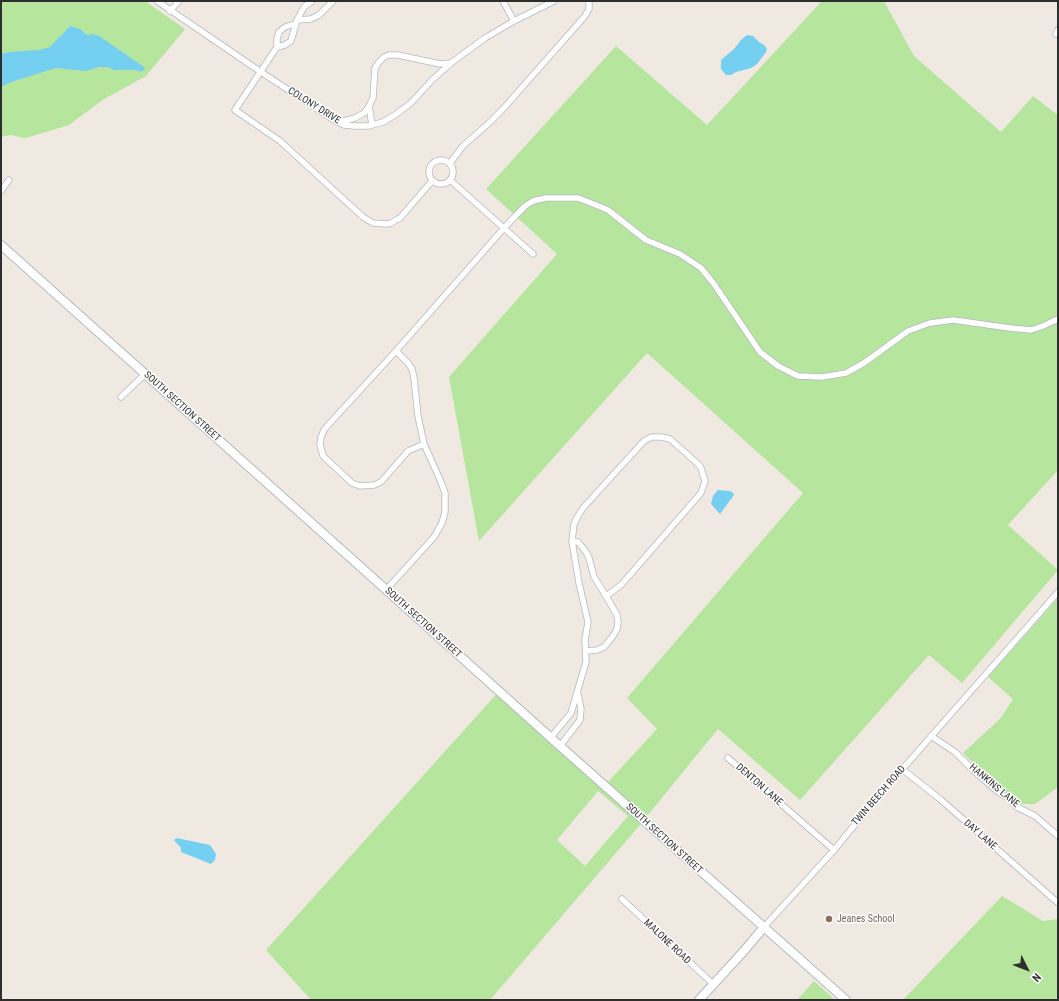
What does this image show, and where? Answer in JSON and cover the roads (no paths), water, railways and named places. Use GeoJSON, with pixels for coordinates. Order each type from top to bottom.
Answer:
{"type":"FeatureCollection","features":[{"type":"Feature","properties":{"kind":"street","name":"COLONY DRIVE"},"geometry":{"type":"LineString","coordinates":[[156,1],[334,120],[344,125],[354,126],[372,125],[383,122],[395,115],[411,102],[451,63],[485,38],[553,1]]}},
{"type":"Feature","properties":{"kind":"street"},"geometry":{"type":"LineString","coordinates":[[170,11],[179,1]]}},
{"type":"Feature","properties":{"kind":"street"},"geometry":{"type":"LineString","coordinates":[[277,47],[286,45],[291,41],[296,22],[304,7],[312,1]]}},
{"type":"Feature","properties":{"kind":"street"},"geometry":{"type":"LineString","coordinates":[[333,1],[319,15],[311,19],[296,22],[285,27],[279,32],[277,47],[235,110],[280,141],[373,223],[381,225],[395,222],[404,214],[432,181]]}},
{"type":"Feature","properties":{"kind":"street"},"geometry":{"type":"LineString","coordinates":[[503,1],[514,21]]}},
{"type":"Feature","properties":{"kind":"street"},"geometry":{"type":"LineString","coordinates":[[450,163],[463,146],[503,109],[585,16],[589,9],[589,1]]}},
{"type":"Feature","properties":{"kind":"street"},"geometry":{"type":"LineString","coordinates":[[334,120],[344,121],[355,118],[364,113],[373,98],[375,68],[384,57],[398,55],[440,64],[451,63]]}},
{"type":"Feature","properties":{"kind":"street"},"geometry":{"type":"LineString","coordinates":[[369,106],[372,125]]}},
{"type":"Feature","properties":{"kind":"street"},"geometry":{"type":"LineString","coordinates":[[443,159],[450,163],[453,173],[450,180],[440,184],[432,181],[428,175],[428,170],[431,163],[443,159]]}},
{"type":"Feature","properties":{"kind":"street"},"geometry":{"type":"LineString","coordinates":[[1,191],[9,180]]}},
{"type":"Feature","properties":{"kind":"street"},"geometry":{"type":"LineString","coordinates":[[450,180],[533,254]]}},
{"type":"Feature","properties":{"kind":"street"},"geometry":{"type":"LineString","coordinates":[[424,444],[408,451],[381,482],[374,485],[360,486],[352,483],[322,456],[320,444],[321,436],[324,430],[504,228],[525,206],[540,199],[578,198],[596,204],[618,218],[631,230],[646,240],[680,254],[701,268],[714,284],[760,352],[778,366],[798,376],[822,377],[846,373],[864,363],[908,331],[930,323],[953,320],[1031,330],[1058,320]]}},
{"type":"Feature","properties":{"kind":"street","name":"SOUTH SECTION STREET"},"geometry":{"type":"LineString","coordinates":[[1,246],[846,1000]]}},
{"type":"Feature","properties":{"kind":"street"},"geometry":{"type":"LineString","coordinates":[[386,590],[434,537],[444,518],[446,503],[445,493],[424,444],[418,416],[412,369],[396,351]]}},
{"type":"Feature","properties":{"kind":"street"},"geometry":{"type":"LineString","coordinates":[[121,398],[145,374]]}},
{"type":"Feature","properties":{"kind":"street"},"geometry":{"type":"LineString","coordinates":[[551,737],[571,713],[586,666],[585,640],[588,622],[579,583],[572,541],[574,524],[583,508],[642,442],[647,439],[657,437],[670,439],[701,468],[705,481],[701,493],[621,585],[606,596]]}},
{"type":"Feature","properties":{"kind":"street"},"geometry":{"type":"LineString","coordinates":[[572,541],[578,542],[586,552],[594,577],[617,614],[618,622],[614,636],[604,646],[597,650],[586,651]]}},
{"type":"Feature","properties":{"kind":"street","name":"TWIN BEECH ROAD"},"geometry":{"type":"LineString","coordinates":[[699,1000],[834,850],[902,769],[1058,592]]}},
{"type":"Feature","properties":{"kind":"street"},"geometry":{"type":"LineString","coordinates":[[560,746],[580,720],[581,709],[578,694]]}},
{"type":"Feature","properties":{"kind":"street","name":"HANKINS LANE"},"geometry":{"type":"LineString","coordinates":[[931,736],[956,752],[981,778],[1009,799],[1017,807],[1035,816],[1058,836]]}},
{"type":"Feature","properties":{"kind":"street","name":"DENTON LANE"},"geometry":{"type":"LineString","coordinates":[[728,758],[834,850]]}},
{"type":"Feature","properties":{"kind":"street","name":"DAY LANE"},"geometry":{"type":"LineString","coordinates":[[902,769],[940,799],[1057,902]]}},
{"type":"Feature","properties":{"kind":"street","name":"MALONE ROAD"},"geometry":{"type":"LineString","coordinates":[[622,899],[713,984]]}},
{"type":"Feature","properties":{"kind":"water"},"geometry":{"type":"Polygon","coordinates":[[[70,26],[80,29],[87,35],[93,34],[99,36],[145,69],[141,72],[136,70],[114,70],[108,67],[99,67],[86,71],[56,68],[11,82],[1,87],[1,54],[39,50],[50,47],[70,26]]]}},
{"type":"Feature","properties":{"kind":"water"},"geometry":{"type":"Polygon","coordinates":[[[747,35],[753,36],[764,45],[767,49],[766,52],[757,64],[751,68],[731,75],[726,75],[721,69],[721,60],[747,35]]]}},
{"type":"Feature","properties":{"kind":"water"},"geometry":{"type":"Polygon","coordinates":[[[718,490],[730,491],[734,495],[720,514],[711,504],[713,496],[718,490]]]}},
{"type":"Feature","properties":{"kind":"water"},"geometry":{"type":"Polygon","coordinates":[[[177,838],[210,845],[216,854],[215,860],[211,864],[181,852],[181,848],[174,840],[177,838]]]}},
{"type":"Feature","properties":{"kind":"place","name":"Jeanes School"},"geometry":{"type":"Point","coordinates":[829,919]}}]}
